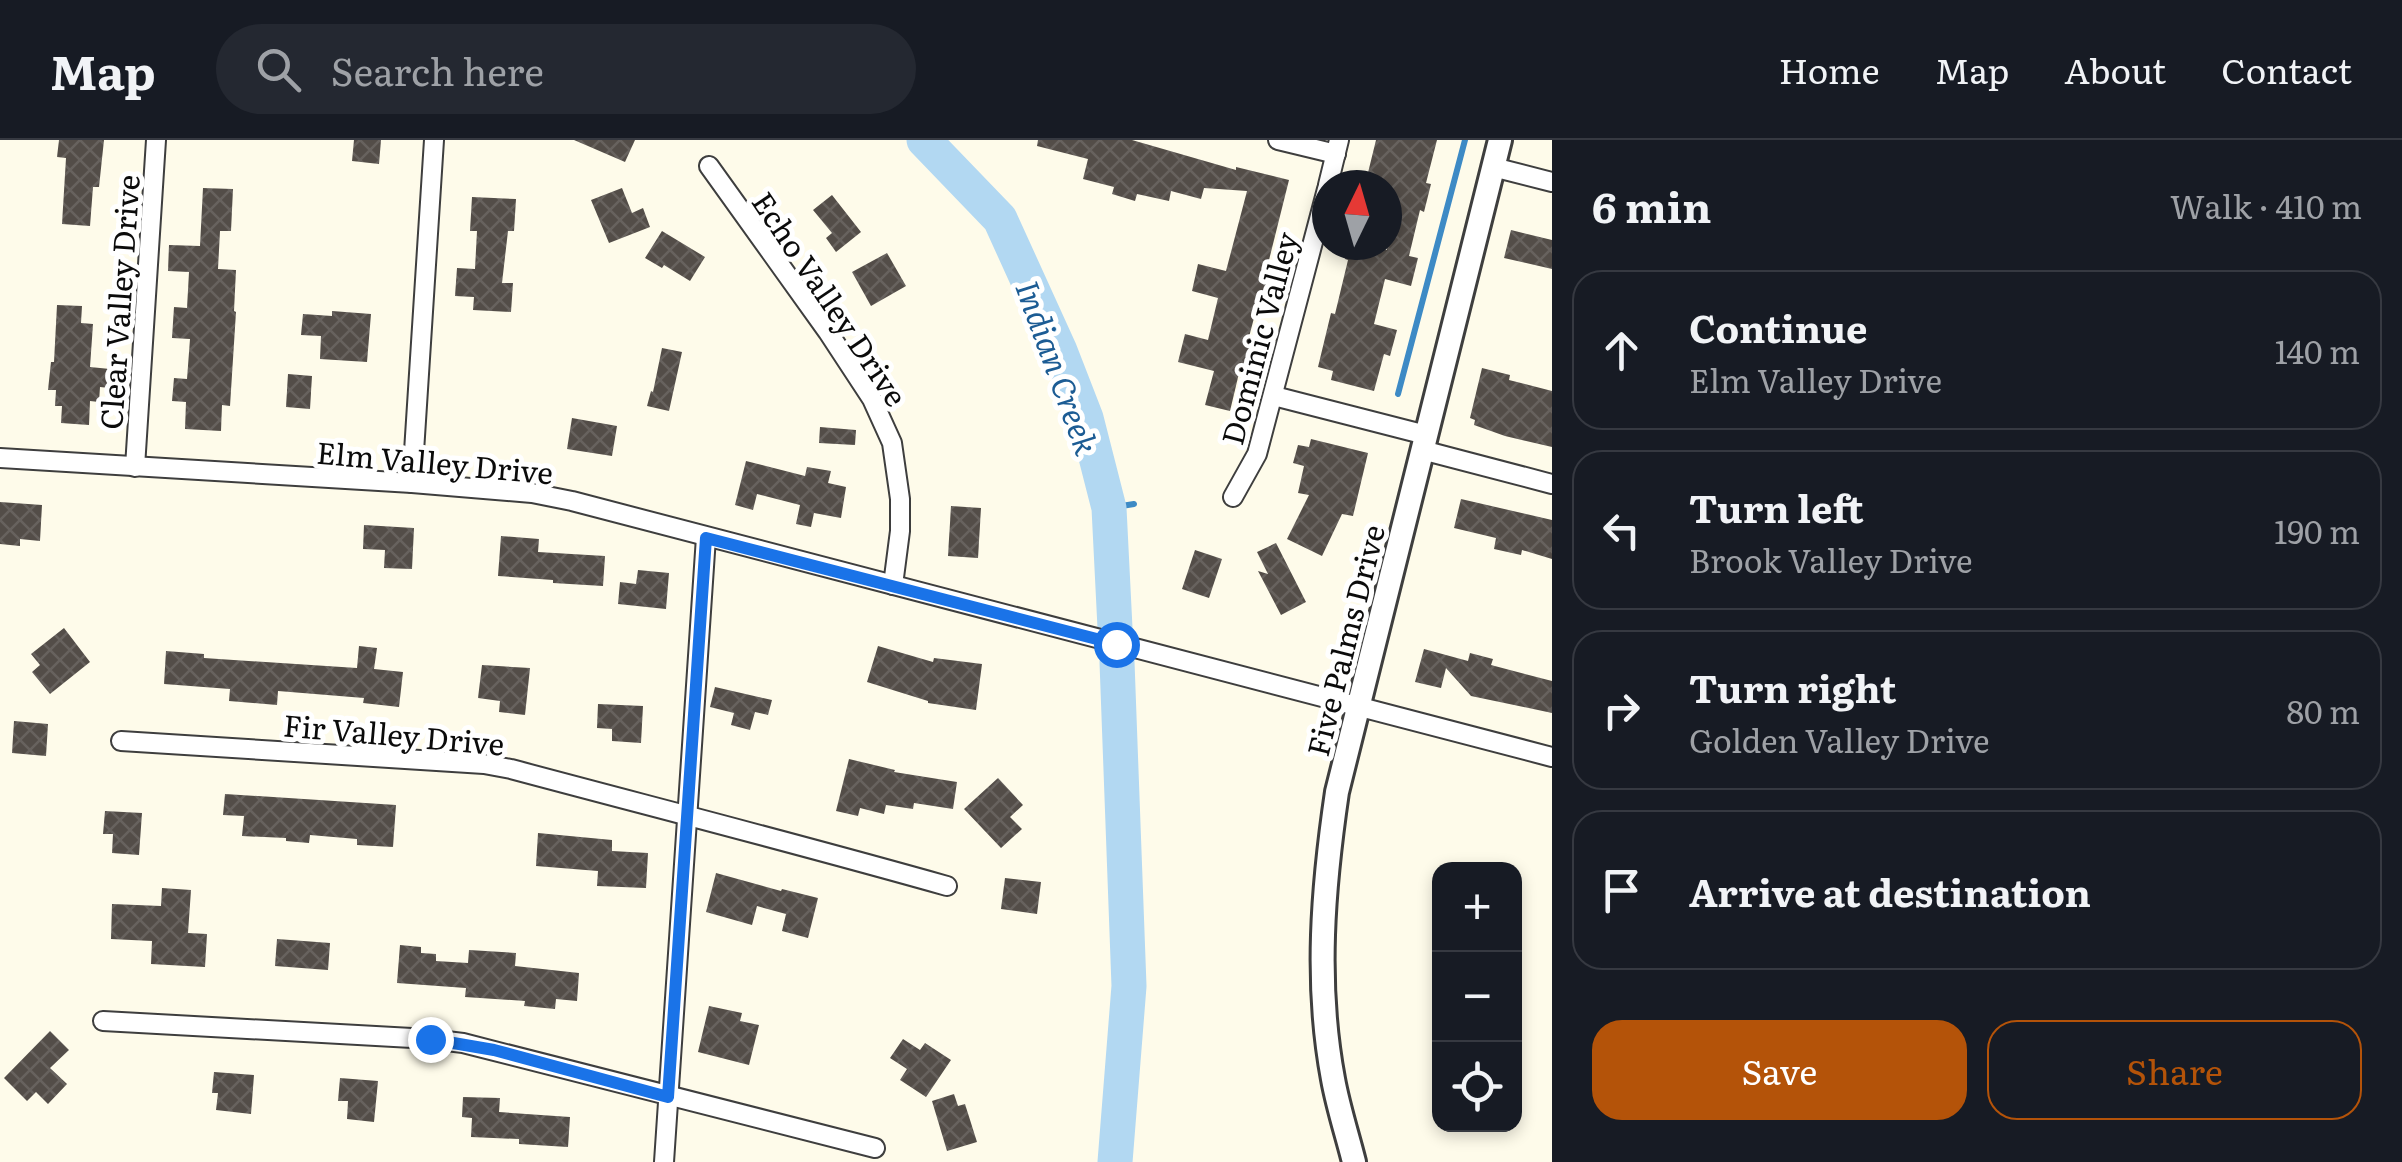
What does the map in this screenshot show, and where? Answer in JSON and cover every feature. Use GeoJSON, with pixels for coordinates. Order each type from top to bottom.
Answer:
{"type":"FeatureCollection","features":[{"type":"Feature","properties":{"kind":"street","name":"Clear Valley Drive"},"geometry":{"type":"LineString","coordinates":[[135,467],[156,140]]}},
{"type":"Feature","properties":{"kind":"street"},"geometry":{"type":"LineString","coordinates":[[412,483],[434,140]]}},
{"type":"Feature","properties":{"kind":"street"},"geometry":{"type":"LineString","coordinates":[[1278,140],[1338,147]]}},
{"type":"Feature","properties":{"kind":"street","name":"Five Palms Drive"},"geometry":{"type":"LineString","coordinates":[[1354,1162],[1333,1080],[1325,1022],[1322,938],[1326,869],[1337,792],[1500,140]]}},
{"type":"Feature","properties":{"kind":"street","name":"Echo Valley Drive"},"geometry":{"type":"LineString","coordinates":[[709,166],[828,332],[872,399],[892,444],[900,515],[893,586]]}},
{"type":"Feature","properties":{"kind":"street"},"geometry":{"type":"LineString","coordinates":[[1494,167],[1552,182]]}},
{"type":"Feature","properties":{"kind":"street","name":"Dominic Valley"},"geometry":{"type":"LineString","coordinates":[[1233,497],[1257,454],[1312,249]]}},
{"type":"Feature","properties":{"kind":"street"},"geometry":{"type":"LineString","coordinates":[[1274,396],[1552,484]]}},
{"type":"Feature","properties":{"kind":"street","name":"Elm Valley Drive"},"geometry":{"type":"LineString","coordinates":[[0,458],[412,483],[572,501],[1552,757]]}},
{"type":"Feature","properties":{"kind":"street"},"geometry":{"type":"LineString","coordinates":[[664,1162],[706,538]]}},
{"type":"Feature","properties":{"kind":"street","name":"Fir Valley Drive"},"geometry":{"type":"LineString","coordinates":[[121,741],[484,764],[778,838],[947,886]]}},
{"type":"Feature","properties":{"kind":"street"},"geometry":{"type":"LineString","coordinates":[[103,1020],[463,1043],[875,1148]]}},
{"type":"Feature","properties":{"kind":"building"},"geometry":{"type":"Polygon","coordinates":[[[59,140],[104,140],[99,187],[93,187],[90,226],[62,224],[66,158],[57,157],[59,140]]]}},
{"type":"Feature","properties":{"kind":"building"},"geometry":{"type":"Polygon","coordinates":[[[354,140],[381,140],[379,164],[352,161],[354,140]]]}},
{"type":"Feature","properties":{"kind":"building"},"geometry":{"type":"Polygon","coordinates":[[[574,140],[635,140],[625,162],[574,140]]]}},
{"type":"Feature","properties":{"kind":"building"},"geometry":{"type":"Polygon","coordinates":[[[1038,140],[1132,140],[1236,170],[1289,180],[1264,280],[1267,281],[1230,411],[1205,405],[1214,371],[1178,362],[1185,334],[1208,340],[1218,298],[1192,291],[1198,264],[1226,271],[1247,191],[1204,188],[1201,199],[1171,191],[1169,201],[1137,194],[1135,201],[1112,194],[1114,187],[1083,179],[1088,159],[1037,146],[1038,140]]]}},
{"type":"Feature","properties":{"kind":"building"},"geometry":{"type":"Polygon","coordinates":[[[1376,140],[1437,140],[1426,183],[1431,184],[1409,256],[1418,258],[1411,286],[1385,279],[1374,324],[1397,330],[1390,356],[1384,354],[1374,391],[1331,380],[1333,371],[1318,367],[1348,260],[1402,260],[1402,170],[1369,170],[1376,140]]]}},
{"type":"Feature","properties":{"kind":"building"},"geometry":{"type":"Polygon","coordinates":[[[203,188],[233,189],[231,231],[220,231],[218,269],[236,270],[230,406],[222,405],[221,431],[185,429],[186,402],[172,401],[174,378],[187,379],[190,339],[172,338],[174,307],[187,308],[189,272],[168,271],[169,245],[200,246],[203,188]]]}},
{"type":"Feature","properties":{"kind":"building"},"geometry":{"type":"Polygon","coordinates":[[[622,188],[632,213],[643,208],[650,227],[609,243],[591,200],[622,188]]]}},
{"type":"Feature","properties":{"kind":"building"},"geometry":{"type":"Polygon","coordinates":[[[832,195],[861,232],[836,252],[826,238],[832,233],[813,210],[832,195]]]}},
{"type":"Feature","properties":{"kind":"building"},"geometry":{"type":"Polygon","coordinates":[[[472,197],[516,199],[514,231],[508,231],[502,283],[513,283],[511,312],[473,310],[474,297],[455,296],[457,268],[475,269],[477,231],[470,231],[472,197]]]}},
{"type":"Feature","properties":{"kind":"building"},"geometry":{"type":"Polygon","coordinates":[[[1511,230],[1552,240],[1552,269],[1504,258],[1511,230]]]}},
{"type":"Feature","properties":{"kind":"building"},"geometry":{"type":"Polygon","coordinates":[[[662,231],[705,257],[690,281],[645,258],[662,231]]]}},
{"type":"Feature","properties":{"kind":"building"},"geometry":{"type":"Polygon","coordinates":[[[887,253],[906,286],[871,306],[852,272],[887,253]]]}},
{"type":"Feature","properties":{"kind":"building"},"geometry":{"type":"Polygon","coordinates":[[[57,305],[82,306],[81,323],[93,324],[90,367],[110,369],[109,388],[100,387],[99,402],[90,401],[89,425],[61,423],[62,406],[55,406],[56,390],[48,390],[54,362],[57,305]]]}},
{"type":"Feature","properties":{"kind":"building"},"geometry":{"type":"Polygon","coordinates":[[[332,311],[371,314],[367,362],[320,359],[321,336],[301,335],[303,314],[332,316],[332,311]]]}},
{"type":"Feature","properties":{"kind":"building"},"geometry":{"type":"Polygon","coordinates":[[[662,348],[682,352],[669,411],[647,406],[662,348]]]}},
{"type":"Feature","properties":{"kind":"building"},"geometry":{"type":"Polygon","coordinates":[[[1482,368],[1552,391],[1552,447],[1474,425],[1475,420],[1470,418],[1482,368]]]}},
{"type":"Feature","properties":{"kind":"building"},"geometry":{"type":"Polygon","coordinates":[[[288,374],[312,376],[310,409],[286,407],[288,374]]]}},
{"type":"Feature","properties":{"kind":"building"},"geometry":{"type":"Polygon","coordinates":[[[572,418],[617,426],[612,456],[567,449],[572,418]]]}},
{"type":"Feature","properties":{"kind":"building"},"geometry":{"type":"Polygon","coordinates":[[[820,427],[856,430],[855,445],[819,443],[820,427]]]}},
{"type":"Feature","properties":{"kind":"building"},"geometry":{"type":"Polygon","coordinates":[[[1311,439],[1368,453],[1353,516],[1342,514],[1322,556],[1287,539],[1309,495],[1298,493],[1304,466],[1293,463],[1298,445],[1309,447],[1311,439]]]}},
{"type":"Feature","properties":{"kind":"building"},"geometry":{"type":"Polygon","coordinates":[[[746,461],[805,476],[807,467],[831,471],[828,483],[846,487],[841,518],[814,513],[811,527],[796,524],[800,505],[757,494],[753,510],[735,505],[746,461]]]}},
{"type":"Feature","properties":{"kind":"building"},"geometry":{"type":"Polygon","coordinates":[[[1461,499],[1552,520],[1552,559],[1522,550],[1521,555],[1494,549],[1496,538],[1454,528],[1461,499]]]}},
{"type":"Feature","properties":{"kind":"building"},"geometry":{"type":"Polygon","coordinates":[[[0,502],[42,505],[40,541],[20,539],[20,546],[0,544],[0,502]]]}},
{"type":"Feature","properties":{"kind":"building"},"geometry":{"type":"Polygon","coordinates":[[[951,506],[981,508],[978,558],[948,556],[951,506]]]}},
{"type":"Feature","properties":{"kind":"building"},"geometry":{"type":"Polygon","coordinates":[[[364,525],[414,528],[412,569],[384,568],[385,550],[363,549],[364,525]]]}},
{"type":"Feature","properties":{"kind":"building"},"geometry":{"type":"Polygon","coordinates":[[[501,536],[539,539],[538,552],[605,556],[603,586],[498,576],[501,536]]]}},
{"type":"Feature","properties":{"kind":"building"},"geometry":{"type":"Polygon","coordinates":[[[1276,543],[1306,602],[1281,615],[1258,571],[1268,574],[1257,552],[1276,543]]]}},
{"type":"Feature","properties":{"kind":"building"},"geometry":{"type":"Polygon","coordinates":[[[1195,550],[1222,559],[1209,598],[1182,589],[1195,550]]]}},
{"type":"Feature","properties":{"kind":"building"},"geometry":{"type":"Polygon","coordinates":[[[638,570],[669,573],[666,609],[618,604],[620,582],[636,584],[638,570]]]}},
{"type":"Feature","properties":{"kind":"building"},"geometry":{"type":"Polygon","coordinates":[[[64,628],[90,662],[50,694],[32,672],[40,665],[31,654],[64,628]]]}},
{"type":"Feature","properties":{"kind":"building"},"geometry":{"type":"Polygon","coordinates":[[[359,646],[377,648],[374,669],[403,672],[399,707],[363,703],[364,698],[278,691],[277,705],[229,701],[230,689],[164,684],[166,651],[204,654],[204,658],[357,668],[359,646]]]}},
{"type":"Feature","properties":{"kind":"building"},"geometry":{"type":"Polygon","coordinates":[[[878,646],[933,662],[934,658],[982,664],[976,710],[928,703],[867,682],[878,646]]]}},
{"type":"Feature","properties":{"kind":"building"},"geometry":{"type":"Polygon","coordinates":[[[1424,649],[1468,661],[1470,653],[1493,659],[1491,665],[1552,681],[1552,713],[1471,696],[1446,668],[1441,688],[1415,682],[1424,649]]]}},
{"type":"Feature","properties":{"kind":"building"},"geometry":{"type":"Polygon","coordinates":[[[482,665],[530,668],[525,715],[499,712],[500,701],[478,698],[482,665]]]}},
{"type":"Feature","properties":{"kind":"building"},"geometry":{"type":"Polygon","coordinates":[[[715,687],[772,700],[768,715],[755,712],[750,730],[731,725],[734,713],[710,707],[715,687]]]}},
{"type":"Feature","properties":{"kind":"building"},"geometry":{"type":"Polygon","coordinates":[[[598,704],[643,706],[641,743],[612,741],[612,729],[597,728],[598,704]]]}},
{"type":"Feature","properties":{"kind":"building"},"geometry":{"type":"Polygon","coordinates":[[[14,721],[48,724],[46,756],[12,753],[14,721]]]}},
{"type":"Feature","properties":{"kind":"building"},"geometry":{"type":"Polygon","coordinates":[[[849,759],[894,772],[957,782],[953,809],[914,803],[913,809],[886,805],[884,814],[860,808],[858,816],[836,811],[849,759]]]}},
{"type":"Feature","properties":{"kind":"building"},"geometry":{"type":"Polygon","coordinates":[[[998,778],[1023,805],[1010,817],[1022,829],[1001,848],[964,809],[998,778]]]}},
{"type":"Feature","properties":{"kind":"building"},"geometry":{"type":"Polygon","coordinates":[[[225,794],[396,805],[393,847],[357,845],[357,839],[310,835],[309,843],[242,836],[244,816],[223,815],[225,794]]]}},
{"type":"Feature","properties":{"kind":"building"},"geometry":{"type":"Polygon","coordinates":[[[105,811],[142,813],[139,855],[112,853],[113,834],[103,834],[105,811]]]}},
{"type":"Feature","properties":{"kind":"building"},"geometry":{"type":"Polygon","coordinates":[[[538,833],[612,840],[612,851],[648,853],[646,888],[597,886],[598,871],[536,866],[538,833]]]}},
{"type":"Feature","properties":{"kind":"building"},"geometry":{"type":"Polygon","coordinates":[[[716,873],[818,898],[808,938],[782,931],[786,914],[757,906],[752,925],[706,912],[716,873]]]}},
{"type":"Feature","properties":{"kind":"building"},"geometry":{"type":"Polygon","coordinates":[[[1005,878],[1041,882],[1037,914],[1001,909],[1005,878]]]}},
{"type":"Feature","properties":{"kind":"building"},"geometry":{"type":"Polygon","coordinates":[[[162,888],[191,890],[188,933],[207,934],[205,967],[151,964],[152,941],[111,939],[112,904],[161,906],[162,888]]]}},
{"type":"Feature","properties":{"kind":"building"},"geometry":{"type":"Polygon","coordinates":[[[277,939],[330,943],[328,970],[275,966],[277,939]]]}},
{"type":"Feature","properties":{"kind":"building"},"geometry":{"type":"Polygon","coordinates":[[[400,945],[421,947],[421,953],[436,954],[436,961],[468,963],[469,950],[516,953],[515,966],[579,973],[577,1001],[556,999],[555,1009],[524,1006],[525,1001],[465,997],[466,988],[397,983],[400,945]]]}},
{"type":"Feature","properties":{"kind":"building"},"geometry":{"type":"Polygon","coordinates":[[[709,1006],[742,1013],[740,1021],[759,1025],[749,1065],[698,1052],[709,1006]]]}},
{"type":"Feature","properties":{"kind":"building"},"geometry":{"type":"Polygon","coordinates":[[[50,1031],[69,1050],[50,1068],[67,1084],[48,1104],[36,1092],[27,1101],[4,1078],[50,1031]]]}},
{"type":"Feature","properties":{"kind":"building"},"geometry":{"type":"Polygon","coordinates":[[[903,1039],[920,1050],[925,1043],[951,1060],[926,1097],[900,1080],[907,1069],[890,1058],[903,1039]]]}},
{"type":"Feature","properties":{"kind":"building"},"geometry":{"type":"Polygon","coordinates":[[[214,1072],[254,1075],[251,1114],[216,1110],[218,1093],[212,1093],[214,1072]]]}},
{"type":"Feature","properties":{"kind":"building"},"geometry":{"type":"Polygon","coordinates":[[[340,1078],[378,1081],[374,1122],[347,1119],[348,1101],[338,1101],[340,1078]]]}},
{"type":"Feature","properties":{"kind":"building"},"geometry":{"type":"Polygon","coordinates":[[[954,1094],[958,1106],[965,1104],[977,1142],[947,1151],[932,1101],[954,1094]]]}},
{"type":"Feature","properties":{"kind":"building"},"geometry":{"type":"Polygon","coordinates":[[[463,1097],[500,1098],[499,1112],[570,1117],[568,1147],[471,1137],[472,1118],[462,1117],[463,1097]]]}},
{"type":"Feature","properties":{"kind":"waterway","name":"Indian Creek"},"geometry":{"type":"LineString","coordinates":[[924,140],[1000,219],[1060,351],[1086,418],[1109,508],[1115,628]]}},
{"type":"Feature","properties":{"kind":"waterway"},"geometry":{"type":"LineString","coordinates":[[1398,394],[1465,140]]}},
{"type":"Feature","properties":{"kind":"waterway"},"geometry":{"type":"LineString","coordinates":[[1109,508],[1134,504]]}},
{"type":"Feature","properties":{"kind":"waterway","name":"Indian Creek"},"geometry":{"type":"LineString","coordinates":[[1115,1162],[1129,986],[1117,662]]}},
{"type":"Feature","properties":{"kind":"route"},"geometry":{"type":"LineString","coordinates":[[430,1039],[494,1050],[668,1097],[706,538],[1116,644]]}}]}
